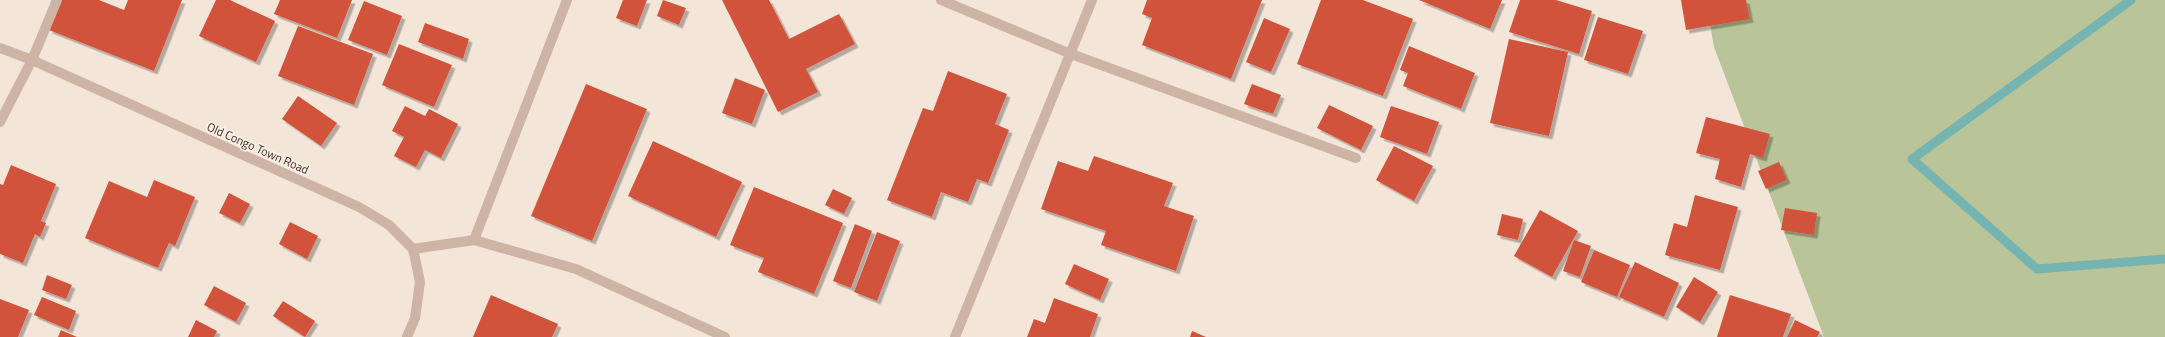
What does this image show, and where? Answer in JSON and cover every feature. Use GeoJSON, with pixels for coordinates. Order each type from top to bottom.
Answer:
{"type":"FeatureCollection","features":[{"type":"Feature","properties":{"kind":"street"},"geometry":{"type":"LineString","coordinates":[[0,122],[32,60],[56,0]]}},
{"type":"Feature","properties":{"kind":"street"},"geometry":{"type":"LineString","coordinates":[[474,240],[567,0]]}},
{"type":"Feature","properties":{"kind":"street"},"geometry":{"type":"LineString","coordinates":[[941,0],[1071,54],[1356,158]]}},
{"type":"Feature","properties":{"kind":"street"},"geometry":{"type":"LineString","coordinates":[[955,337],[1092,0]]}},
{"type":"Feature","properties":{"kind":"street","name":"Old Congo Town Road"},"geometry":{"type":"LineString","coordinates":[[0,48],[32,60],[359,207],[389,226],[413,249]]}},
{"type":"Feature","properties":{"kind":"street"},"geometry":{"type":"LineString","coordinates":[[407,337],[415,318],[420,282],[413,249],[474,240],[576,269],[725,337]]}},
{"type":"Feature","properties":{"kind":"green space"},"geometry":{"type":"Polygon","coordinates":[[[1706,0],[2165,0],[2165,337],[1824,337],[1714,47],[1706,0]]]}},
{"type":"Feature","properties":{"kind":"building"},"geometry":{"type":"Polygon","coordinates":[[[61,0],[99,0],[124,10],[128,0],[182,0],[154,71],[49,30],[61,0]]]}},
{"type":"Feature","properties":{"kind":"building"},"geometry":{"type":"Polygon","coordinates":[[[216,0],[230,0],[275,21],[256,62],[199,36],[216,0]]]}},
{"type":"Feature","properties":{"kind":"building"},"geometry":{"type":"Polygon","coordinates":[[[280,0],[352,0],[337,38],[274,14],[280,0]]]}},
{"type":"Feature","properties":{"kind":"building"},"geometry":{"type":"Polygon","coordinates":[[[623,0],[647,0],[637,26],[616,18],[623,0]]]}},
{"type":"Feature","properties":{"kind":"building"},"geometry":{"type":"Polygon","coordinates":[[[663,0],[686,8],[679,25],[657,16],[663,0]]]}},
{"type":"Feature","properties":{"kind":"building"},"geometry":{"type":"Polygon","coordinates":[[[722,0],[769,0],[789,39],[839,14],[855,44],[806,69],[818,92],[778,112],[722,0]]]}},
{"type":"Feature","properties":{"kind":"building"},"geometry":{"type":"Polygon","coordinates":[[[1147,0],[1262,0],[1231,79],[1142,45],[1152,18],[1142,14],[1147,0]]]}},
{"type":"Feature","properties":{"kind":"building"},"geometry":{"type":"Polygon","coordinates":[[[1321,0],[1363,0],[1413,19],[1383,96],[1297,64],[1321,0]]]}},
{"type":"Feature","properties":{"kind":"building"},"geometry":{"type":"Polygon","coordinates":[[[1419,0],[1502,0],[1490,29],[1419,0]]]}},
{"type":"Feature","properties":{"kind":"building"},"geometry":{"type":"Polygon","coordinates":[[[1520,0],[1556,0],[1592,11],[1579,54],[1509,32],[1520,0]]]}},
{"type":"Feature","properties":{"kind":"building"},"geometry":{"type":"Polygon","coordinates":[[[1681,0],[1746,0],[1750,19],[1686,30],[1681,0]]]}},
{"type":"Feature","properties":{"kind":"building"},"geometry":{"type":"Polygon","coordinates":[[[364,1],[402,16],[387,55],[348,40],[364,1]]]}},
{"type":"Feature","properties":{"kind":"building"},"geometry":{"type":"Polygon","coordinates":[[[1598,17],[1643,31],[1628,74],[1584,60],[1598,17]]]}},
{"type":"Feature","properties":{"kind":"building"},"geometry":{"type":"Polygon","coordinates":[[[1264,18],[1290,29],[1271,72],[1246,62],[1264,18]]]}},
{"type":"Feature","properties":{"kind":"building"},"geometry":{"type":"Polygon","coordinates":[[[425,23],[469,39],[463,59],[418,42],[425,23]]]}},
{"type":"Feature","properties":{"kind":"building"},"geometry":{"type":"Polygon","coordinates":[[[298,26],[373,54],[354,105],[278,76],[298,26]]]}},
{"type":"Feature","properties":{"kind":"building"},"geometry":{"type":"Polygon","coordinates":[[[1509,39],[1568,52],[1549,136],[1490,123],[1509,39]]]}},
{"type":"Feature","properties":{"kind":"building"},"geometry":{"type":"Polygon","coordinates":[[[399,44],[452,65],[434,107],[382,85],[399,44]]]}},
{"type":"Feature","properties":{"kind":"building"},"geometry":{"type":"Polygon","coordinates":[[[1409,46],[1475,73],[1461,109],[1403,86],[1408,73],[1400,70],[1409,46]]]}},
{"type":"Feature","properties":{"kind":"building"},"geometry":{"type":"Polygon","coordinates":[[[948,71],[1007,94],[995,124],[1009,130],[988,183],[977,179],[968,202],[941,192],[932,217],[887,200],[923,108],[933,111],[948,71]]]}},
{"type":"Feature","properties":{"kind":"building"},"geometry":{"type":"Polygon","coordinates":[[[735,78],[765,90],[752,124],[722,113],[735,78]]]}},
{"type":"Feature","properties":{"kind":"building"},"geometry":{"type":"Polygon","coordinates":[[[586,84],[647,109],[592,241],[531,216],[586,84]]]}},
{"type":"Feature","properties":{"kind":"building"},"geometry":{"type":"Polygon","coordinates":[[[1252,84],[1281,95],[1273,114],[1244,104],[1252,84]]]}},
{"type":"Feature","properties":{"kind":"building"},"geometry":{"type":"Polygon","coordinates":[[[298,96],[337,123],[321,146],[282,119],[298,96]]]}},
{"type":"Feature","properties":{"kind":"building"},"geometry":{"type":"Polygon","coordinates":[[[1329,105],[1373,126],[1361,150],[1317,128],[1329,105]]]}},
{"type":"Feature","properties":{"kind":"building"},"geometry":{"type":"Polygon","coordinates":[[[405,106],[425,116],[429,109],[458,124],[441,158],[425,150],[416,167],[394,156],[404,137],[392,131],[405,106]]]}},
{"type":"Feature","properties":{"kind":"building"},"geometry":{"type":"Polygon","coordinates":[[[1391,106],[1439,122],[1427,154],[1380,137],[1391,106]]]}},
{"type":"Feature","properties":{"kind":"building"},"geometry":{"type":"Polygon","coordinates":[[[1706,117],[1770,134],[1763,158],[1750,154],[1741,187],[1715,179],[1720,159],[1696,153],[1706,117]]]}},
{"type":"Feature","properties":{"kind":"building"},"geometry":{"type":"Polygon","coordinates":[[[653,141],[742,182],[716,237],[628,196],[653,141]]]}},
{"type":"Feature","properties":{"kind":"building"},"geometry":{"type":"Polygon","coordinates":[[[1394,146],[1433,166],[1414,201],[1376,180],[1394,146]]]}},
{"type":"Feature","properties":{"kind":"building"},"geometry":{"type":"Polygon","coordinates":[[[1094,156],[1173,183],[1164,206],[1194,216],[1176,271],[1101,245],[1106,231],[1041,209],[1058,161],[1088,171],[1094,156]]]}},
{"type":"Feature","properties":{"kind":"building"},"geometry":{"type":"Polygon","coordinates":[[[1779,162],[1787,180],[1766,189],[1758,171],[1779,162]]]}},
{"type":"Feature","properties":{"kind":"building"},"geometry":{"type":"Polygon","coordinates":[[[11,165],[56,184],[41,221],[46,223],[40,237],[35,234],[23,263],[0,254],[0,184],[3,185],[11,165]]]}},
{"type":"Feature","properties":{"kind":"building"},"geometry":{"type":"Polygon","coordinates":[[[154,180],[195,197],[175,246],[169,243],[158,268],[85,238],[109,181],[147,197],[154,180]]]}},
{"type":"Feature","properties":{"kind":"building"},"geometry":{"type":"Polygon","coordinates":[[[754,187],[843,223],[814,294],[758,272],[764,258],[730,245],[754,187]]]}},
{"type":"Feature","properties":{"kind":"building"},"geometry":{"type":"Polygon","coordinates":[[[833,189],[852,198],[844,214],[825,205],[833,189]]]}},
{"type":"Feature","properties":{"kind":"building"},"geometry":{"type":"Polygon","coordinates":[[[229,193],[250,204],[240,223],[219,213],[229,193]]]}},
{"type":"Feature","properties":{"kind":"building"},"geometry":{"type":"Polygon","coordinates":[[[1695,195],[1738,207],[1720,270],[1665,255],[1674,223],[1687,227],[1695,195]]]}},
{"type":"Feature","properties":{"kind":"building"},"geometry":{"type":"Polygon","coordinates":[[[1785,208],[1817,213],[1814,235],[1781,230],[1785,208]]]}},
{"type":"Feature","properties":{"kind":"building"},"geometry":{"type":"Polygon","coordinates":[[[1540,210],[1578,231],[1552,277],[1514,256],[1540,210]]]}},
{"type":"Feature","properties":{"kind":"building"},"geometry":{"type":"Polygon","coordinates":[[[1502,214],[1523,219],[1518,240],[1497,235],[1502,214]]]}},
{"type":"Feature","properties":{"kind":"building"},"geometry":{"type":"Polygon","coordinates":[[[290,222],[318,236],[307,259],[279,244],[290,222]]]}},
{"type":"Feature","properties":{"kind":"building"},"geometry":{"type":"Polygon","coordinates":[[[855,224],[872,231],[851,288],[833,281],[855,224]]]}},
{"type":"Feature","properties":{"kind":"building"},"geometry":{"type":"Polygon","coordinates":[[[877,232],[900,241],[877,301],[854,292],[877,232]]]}},
{"type":"Feature","properties":{"kind":"building"},"geometry":{"type":"Polygon","coordinates":[[[1574,240],[1591,246],[1580,277],[1563,271],[1574,240]]]}},
{"type":"Feature","properties":{"kind":"building"},"geometry":{"type":"Polygon","coordinates":[[[1594,250],[1630,265],[1617,297],[1581,282],[1594,250]]]}},
{"type":"Feature","properties":{"kind":"building"},"geometry":{"type":"Polygon","coordinates":[[[1635,262],[1679,283],[1664,317],[1619,297],[1635,262]]]}},
{"type":"Feature","properties":{"kind":"building"},"geometry":{"type":"Polygon","coordinates":[[[1074,264],[1109,279],[1100,300],[1065,284],[1074,264]]]}},
{"type":"Feature","properties":{"kind":"building"},"geometry":{"type":"Polygon","coordinates":[[[47,275],[72,285],[66,299],[42,290],[47,275]]]}},
{"type":"Feature","properties":{"kind":"building"},"geometry":{"type":"Polygon","coordinates":[[[1694,277],[1718,292],[1700,322],[1676,307],[1694,277]]]}},
{"type":"Feature","properties":{"kind":"building"},"geometry":{"type":"Polygon","coordinates":[[[214,286],[246,303],[236,322],[204,305],[214,286]]]}},
{"type":"Feature","properties":{"kind":"building"},"geometry":{"type":"Polygon","coordinates":[[[491,295],[558,324],[552,337],[473,337],[491,295]]]}},
{"type":"Feature","properties":{"kind":"building"},"geometry":{"type":"Polygon","coordinates":[[[1730,295],[1791,314],[1783,337],[1717,337],[1730,295]]]}},
{"type":"Feature","properties":{"kind":"building"},"geometry":{"type":"Polygon","coordinates":[[[42,297],[76,311],[69,330],[34,315],[42,297]]]}},
{"type":"Feature","properties":{"kind":"building"},"geometry":{"type":"Polygon","coordinates":[[[1054,298],[1098,314],[1090,337],[1027,337],[1034,319],[1045,323],[1054,298]]]}},
{"type":"Feature","properties":{"kind":"building"},"geometry":{"type":"Polygon","coordinates":[[[0,299],[29,310],[18,337],[0,337],[0,299]]]}},
{"type":"Feature","properties":{"kind":"building"},"geometry":{"type":"Polygon","coordinates":[[[283,301],[315,321],[305,337],[273,316],[283,301]]]}},
{"type":"Feature","properties":{"kind":"building"},"geometry":{"type":"Polygon","coordinates":[[[196,320],[217,331],[214,337],[188,337],[196,320]]]}},
{"type":"Feature","properties":{"kind":"building"},"geometry":{"type":"Polygon","coordinates":[[[1795,320],[1820,332],[1817,337],[1787,337],[1795,320]]]}},
{"type":"Feature","properties":{"kind":"building"},"geometry":{"type":"Polygon","coordinates":[[[61,330],[77,337],[58,337],[61,330]]]}},
{"type":"Feature","properties":{"kind":"building"},"geometry":{"type":"Polygon","coordinates":[[[1192,331],[1206,337],[1190,337],[1192,331]]]}},
{"type":"Feature","properties":{"kind":"waterway"},"geometry":{"type":"LineString","coordinates":[[2131,0],[1912,159],[2037,269],[2165,259]]}}]}
